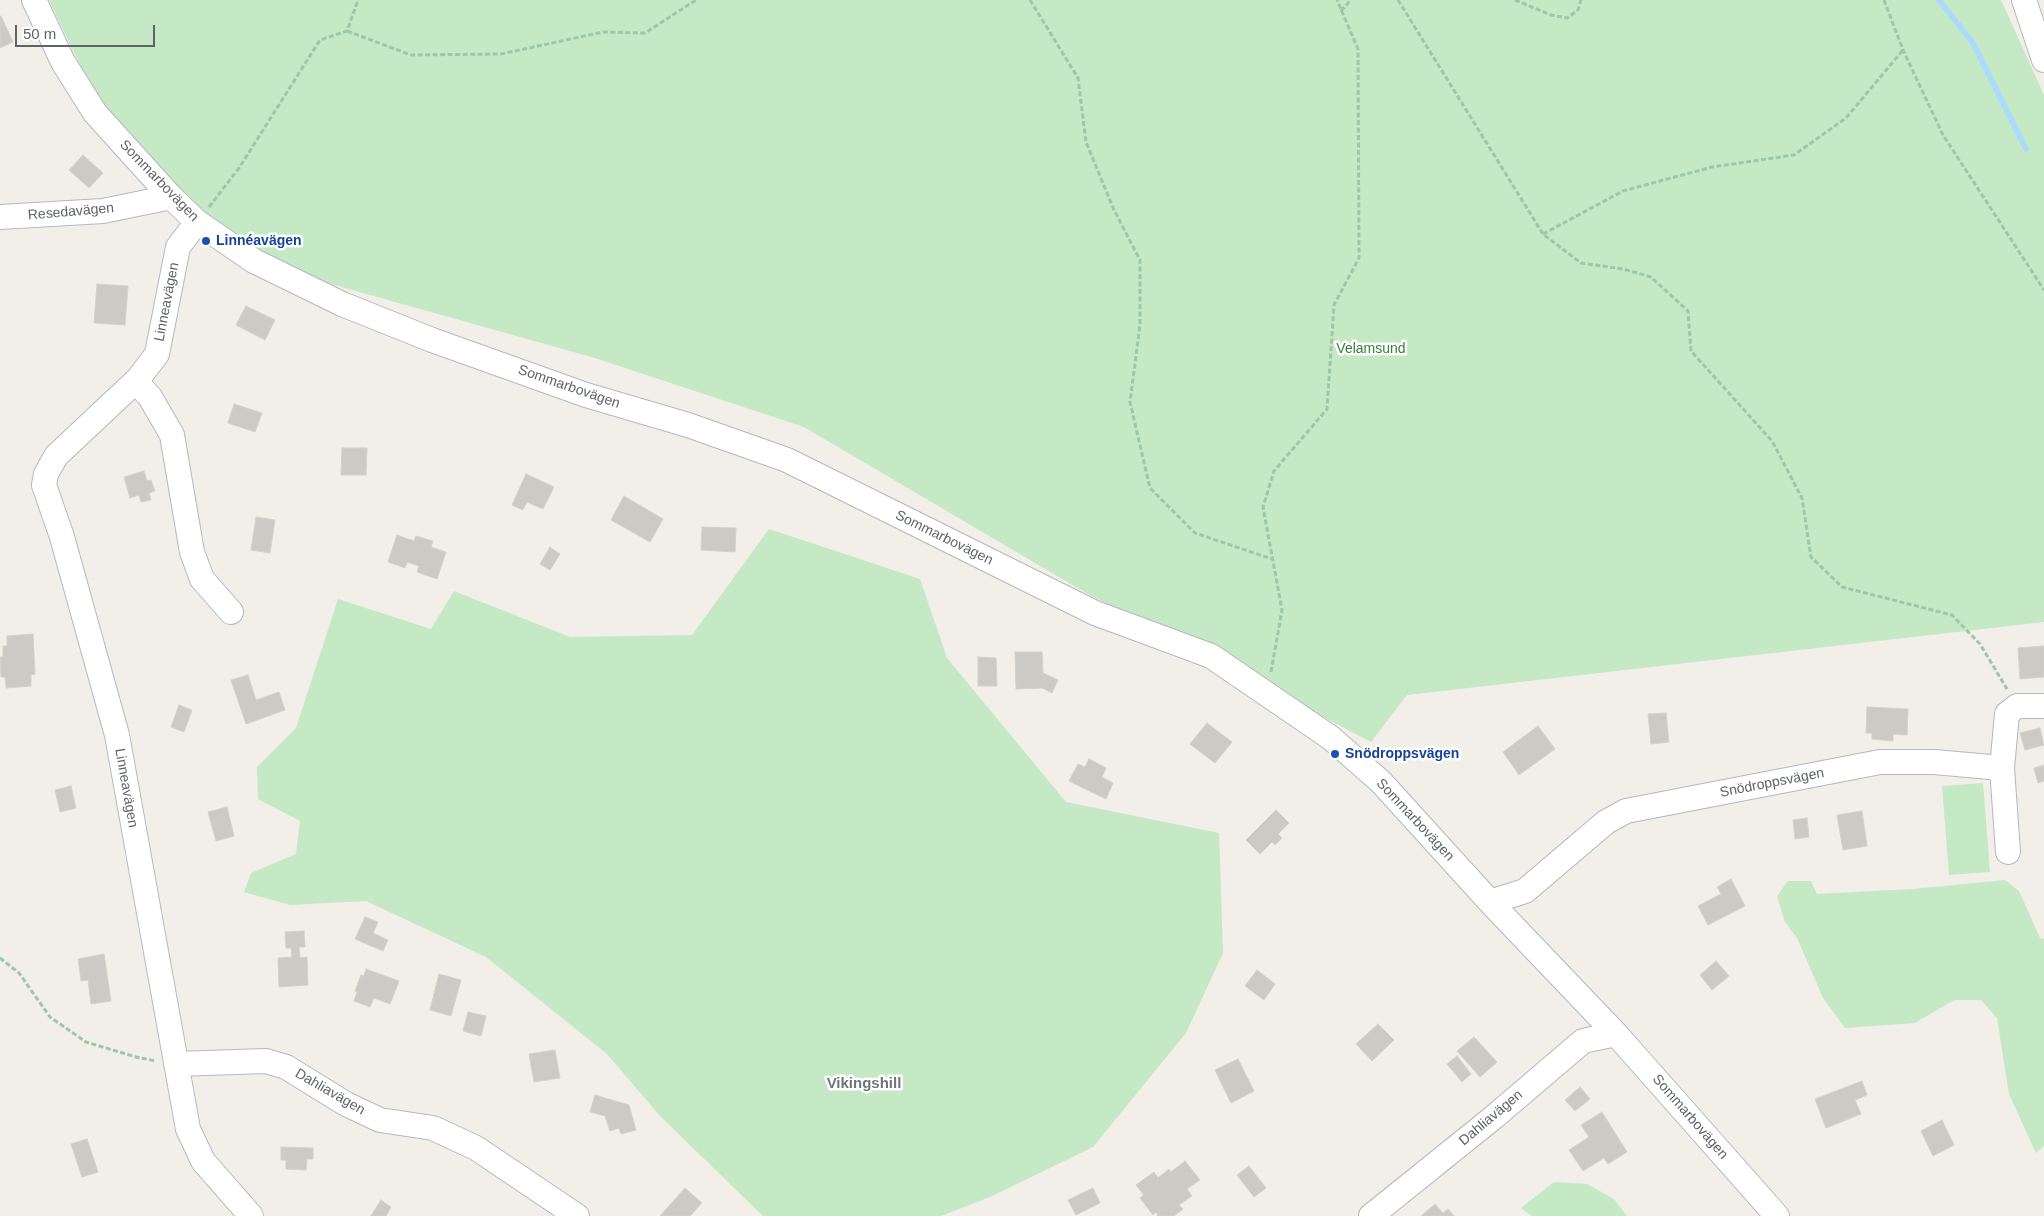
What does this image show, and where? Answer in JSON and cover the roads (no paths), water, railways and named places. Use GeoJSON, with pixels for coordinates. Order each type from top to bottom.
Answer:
{"type":"FeatureCollection","features":[{"type":"Feature","properties":{"kind":"street","name":"Sommarbovägen"},"geometry":{"type":"LineString","coordinates":[[34,0],[62,62],[94,114],[171,197],[197,222],[223,242],[254,261],[342,304],[432,340],[586,395],[688,425],[787,460],[1095,613],[1211,656],[1331,738],[1381,782],[1490,902],[1616,1034],[1777,1216]]}},
{"type":"Feature","properties":{"kind":"street"},"geometry":{"type":"LineString","coordinates":[[2024,0],[2044,60]]}},
{"type":"Feature","properties":{"kind":"street","name":"Resedavägen"},"geometry":{"type":"LineString","coordinates":[[0,217],[103,211],[171,197]]}},
{"type":"Feature","properties":{"kind":"street","name":"Linneavägen"},"geometry":{"type":"LineString","coordinates":[[197,222],[178,248],[157,354],[136,382],[56,456],[46,474],[44,485],[62,537],[116,736],[188,1129],[203,1162],[251,1216]]}},
{"type":"Feature","properties":{"kind":"street"},"geometry":{"type":"LineString","coordinates":[[136,382],[150,397],[172,435],[192,552],[202,579],[231,612]]}},
{"type":"Feature","properties":{"kind":"street"},"geometry":{"type":"LineString","coordinates":[[2008,852],[2002,768],[2007,714],[2017,706],[2044,706]]}},
{"type":"Feature","properties":{"kind":"street","name":"Snödroppsvägen"},"geometry":{"type":"LineString","coordinates":[[1490,902],[1525,892],[1606,822],[1626,811],[1880,762],[1934,762],[2002,768]]}},
{"type":"Feature","properties":{"kind":"street","name":"Dahliavägen"},"geometry":{"type":"LineString","coordinates":[[1371,1216],[1494,1117],[1582,1040],[1616,1034]]}},
{"type":"Feature","properties":{"kind":"street","name":"Dahliavägen"},"geometry":{"type":"LineString","coordinates":[[176,1064],[266,1061],[286,1067],[346,1104],[380,1120],[433,1128],[476,1148],[577,1216]]}},
{"type":"Feature","properties":{"kind":"waterway"},"geometry":{"type":"LineString","coordinates":[[1939,0],[1973,43],[2026,149]]}},
{"type":"Feature","properties":{"kind":"place","name":"Linnéavägen"},"geometry":{"type":"Point","coordinates":[206,241]}},
{"type":"Feature","properties":{"kind":"place","name":"Snödroppsvägen"},"geometry":{"type":"Point","coordinates":[1335,754]}},
{"type":"Feature","properties":{"kind":"district","name":"Vikingshill"},"geometry":{"type":"Point","coordinates":[864,1084]}},
{"type":"Feature","properties":{"kind":"park label","name":"Velamsund"},"geometry":{"type":"Point","coordinates":[1371,349]}}]}
